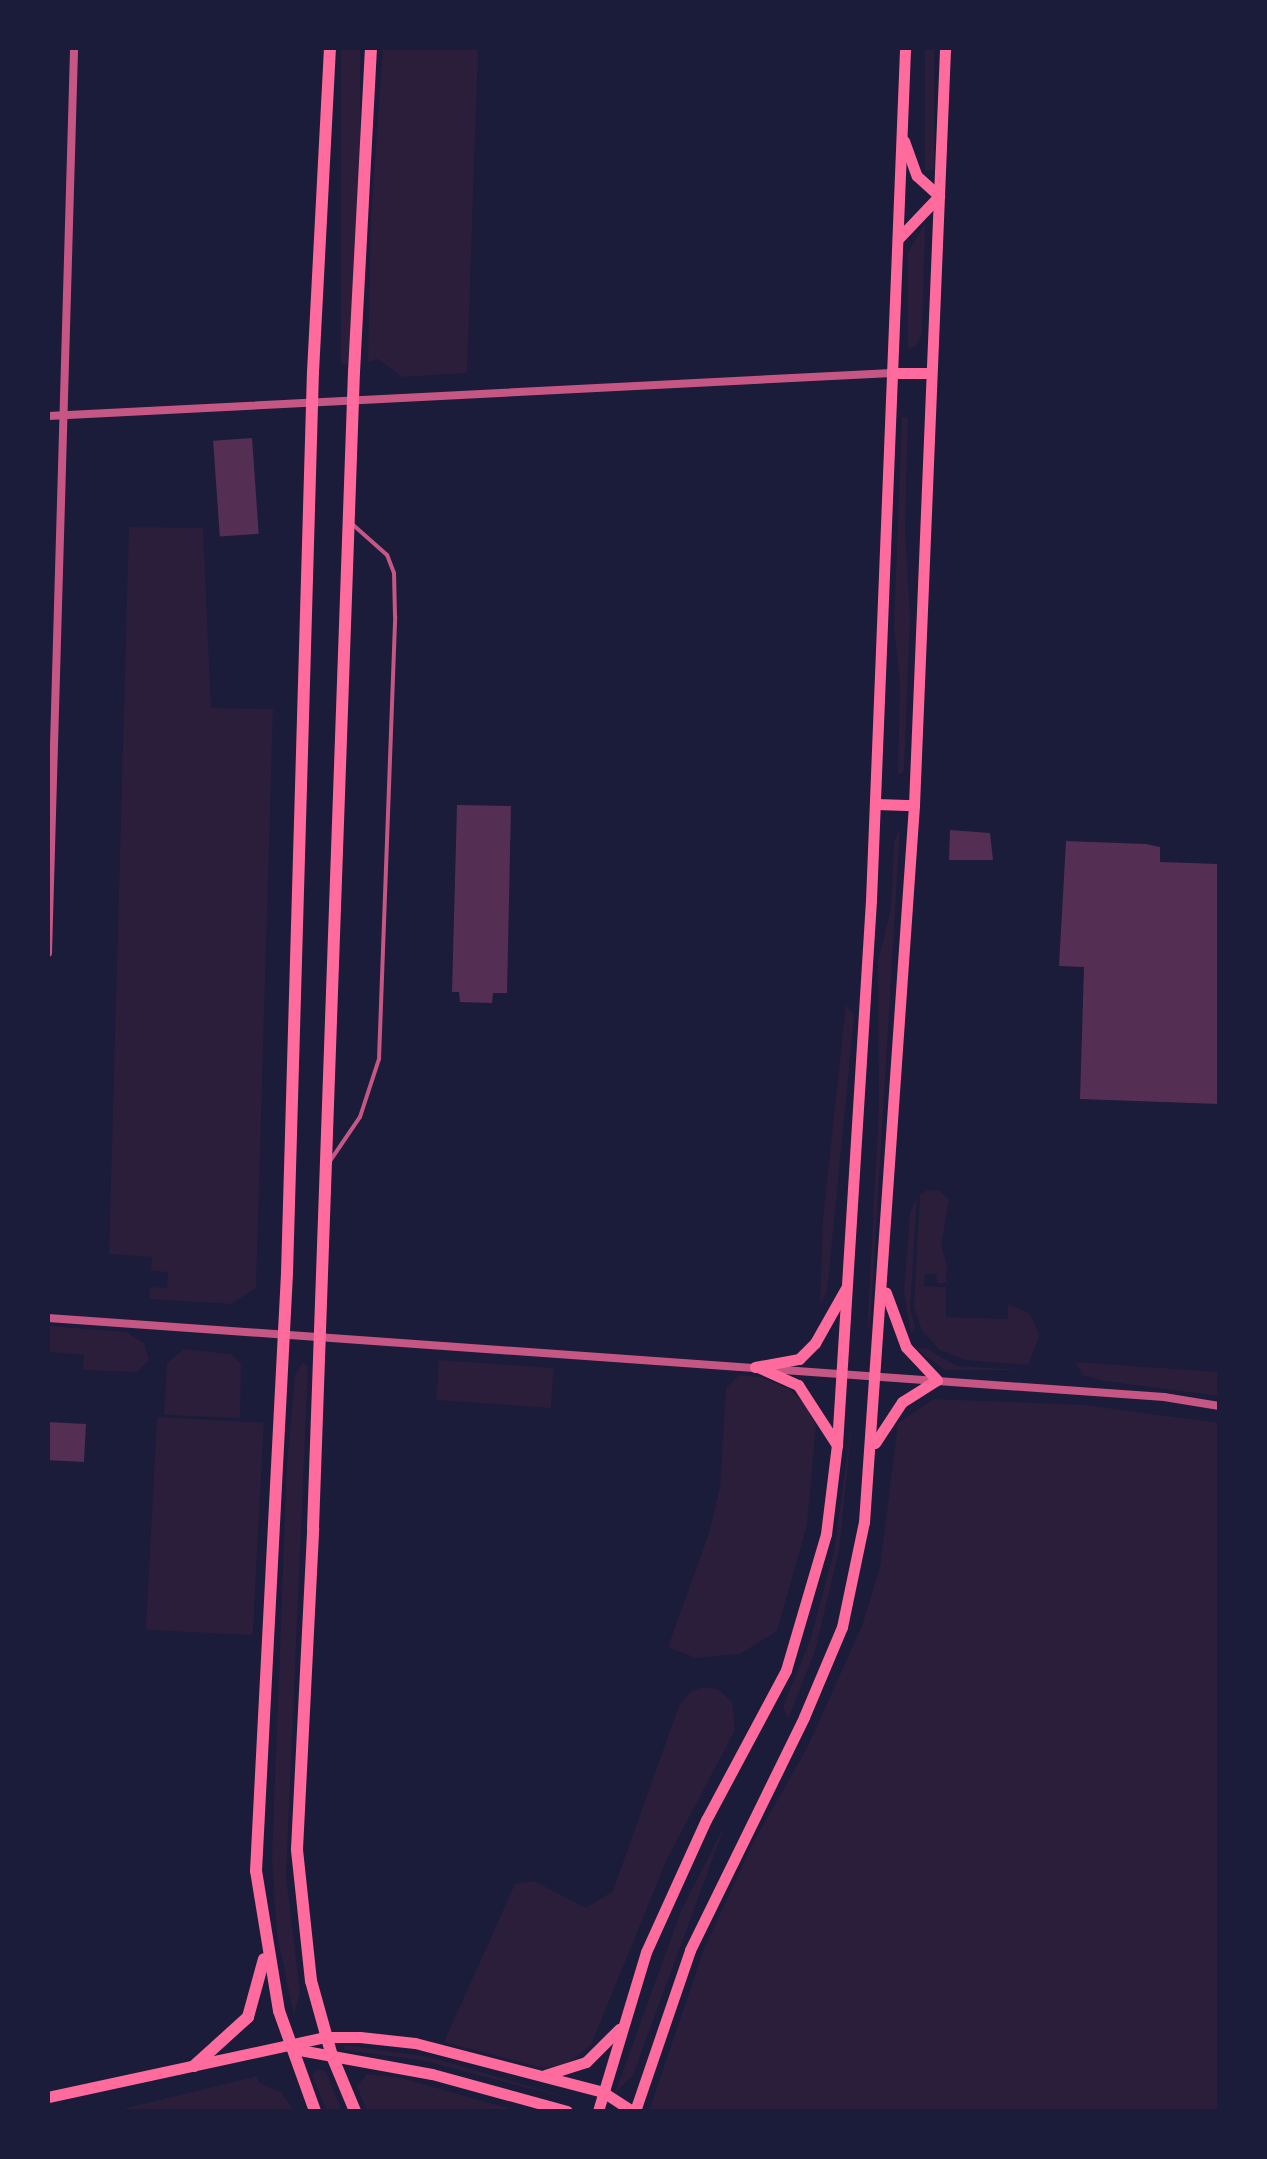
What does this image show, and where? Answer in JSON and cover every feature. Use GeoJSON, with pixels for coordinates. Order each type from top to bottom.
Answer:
{"type":"FeatureCollection","features":[{"type":"Feature","properties":{"kind":"main road"},"geometry":{"type":"LineString","coordinates":[[315,2111],[290,2048],[265,1952],[256,1871],[283,1333],[312,405],[330,48]]}},
{"type":"Feature","properties":{"kind":"main road"},"geometry":{"type":"LineString","coordinates":[[355,2111],[326,2037],[304,1945],[297,1849],[320,1335],[352,402],[371,48]]}},
{"type":"Feature","properties":{"kind":"main road"},"geometry":{"type":"LineString","coordinates":[[598,2111],[623,2023],[674,1886],[786,1670],[826,1534],[842,1373],[876,804],[905,48]]}},
{"type":"Feature","properties":{"kind":"main road"},"geometry":{"type":"LineString","coordinates":[[48,2097],[290,2048],[326,2037],[415,2043],[603,2092],[634,2111],[690,1950],[804,1717],[842,1627],[857,1566],[873,1447],[914,805],[945,48]]}},
{"type":"Feature","properties":{"kind":"main road"},"geometry":{"type":"LineString","coordinates":[[902,132],[917,176],[939,196]]}},
{"type":"Feature","properties":{"kind":"main road"},"geometry":{"type":"LineString","coordinates":[[897,240],[939,196]]}},
{"type":"Feature","properties":{"kind":"main road"},"geometry":{"type":"LineString","coordinates":[[892,373],[931,373]]}},
{"type":"Feature","properties":{"kind":"main road"},"geometry":{"type":"LineString","coordinates":[[876,804],[914,805]]}},
{"type":"Feature","properties":{"kind":"main road"},"geometry":{"type":"LineString","coordinates":[[755,1367],[799,1359],[811,1349],[848,1284]]}},
{"type":"Feature","properties":{"kind":"main road"},"geometry":{"type":"LineString","coordinates":[[873,1447],[902,1402],[937,1380],[906,1347],[884,1285]]}},
{"type":"Feature","properties":{"kind":"main road"},"geometry":{"type":"LineString","coordinates":[[755,1367],[798,1385],[837,1445]]}},
{"type":"Feature","properties":{"kind":"main road"},"geometry":{"type":"LineString","coordinates":[[194,2066],[248,2017],[265,1952]]}},
{"type":"Feature","properties":{"kind":"main road"},"geometry":{"type":"LineString","coordinates":[[540,2077],[586,2062],[623,2023]]}},
{"type":"Feature","properties":{"kind":"main road"},"geometry":{"type":"LineString","coordinates":[[290,2048],[432,2074],[567,2111]]}},
{"type":"Feature","properties":{"kind":"street"},"geometry":{"type":"LineString","coordinates":[[48,953],[74,48]]}},
{"type":"Feature","properties":{"kind":"street"},"geometry":{"type":"LineString","coordinates":[[48,416],[312,405],[892,373]]}},
{"type":"Feature","properties":{"kind":"street"},"geometry":{"type":"LineString","coordinates":[[48,1318],[1164,1397],[1219,1406]]}},
{"type":"Feature","properties":{"kind":"lane"},"geometry":{"type":"LineString","coordinates":[[326,1166],[360,1117],[379,1059],[395,616],[394,573],[387,555],[349,522]]}},
{"type":"Feature","properties":{"kind":"shaded area"},"geometry":{"type":"Polygon","coordinates":[[[341,48],[360,48],[360,364],[341,364],[341,48]]]}},
{"type":"Feature","properties":{"kind":"shaded area"},"geometry":{"type":"Polygon","coordinates":[[[383,48],[478,48],[467,373],[402,377],[378,359],[368,362],[371,215],[383,48]]]}},
{"type":"Feature","properties":{"kind":"shaded area"},"geometry":{"type":"Polygon","coordinates":[[[925,48],[934,48],[934,170],[925,170],[925,48]]]}},
{"type":"Feature","properties":{"kind":"shaded area"},"geometry":{"type":"Polygon","coordinates":[[[925,224],[922,333],[916,346],[908,350],[908,252],[925,224]]]}},
{"type":"Feature","properties":{"kind":"shaded area"},"geometry":{"type":"Polygon","coordinates":[[[902,417],[908,418],[905,528],[910,618],[904,771],[898,775],[900,684],[894,627],[902,417]]]}},
{"type":"Feature","properties":{"kind":"shaded area"},"geometry":{"type":"Polygon","coordinates":[[[129,527],[203,528],[211,708],[273,709],[256,1288],[231,1304],[149,1299],[150,1287],[167,1288],[168,1272],[151,1271],[152,1257],[109,1254],[129,527]]]}},
{"type":"Feature","properties":{"kind":"shaded area"},"geometry":{"type":"Polygon","coordinates":[[[900,828],[871,1313],[867,1336],[879,1105],[878,960],[891,909],[894,841],[900,828]]]}},
{"type":"Feature","properties":{"kind":"shaded area"},"geometry":{"type":"Polygon","coordinates":[[[846,1005],[854,1015],[827,1291],[820,1305],[823,1218],[846,1005]]]}},
{"type":"Feature","properties":{"kind":"shaded area"},"geometry":{"type":"Polygon","coordinates":[[[928,1190],[940,1191],[949,1200],[941,1246],[947,1264],[946,1283],[937,1283],[936,1274],[925,1274],[924,1286],[946,1287],[946,1317],[1008,1319],[1008,1304],[1029,1313],[1040,1335],[1028,1365],[965,1360],[940,1350],[922,1331],[914,1307],[920,1194],[928,1190]]]}},
{"type":"Feature","properties":{"kind":"shaded area"},"geometry":{"type":"Polygon","coordinates":[[[917,1198],[910,1309],[915,1327],[911,1334],[904,1292],[910,1212],[917,1198]]]}},
{"type":"Feature","properties":{"kind":"shaded area"},"geometry":{"type":"Polygon","coordinates":[[[48,1326],[126,1332],[144,1343],[149,1360],[137,1372],[83,1370],[84,1355],[48,1352],[48,1326]]]}},
{"type":"Feature","properties":{"kind":"shaded area"},"geometry":{"type":"Polygon","coordinates":[[[925,1348],[957,1366],[1021,1370],[945,1370],[916,1349],[925,1348]]]}},
{"type":"Feature","properties":{"kind":"shaded area"},"geometry":{"type":"Polygon","coordinates":[[[184,1349],[231,1354],[241,1364],[240,1418],[164,1415],[167,1363],[184,1349]]]}},
{"type":"Feature","properties":{"kind":"shaded area"},"geometry":{"type":"Polygon","coordinates":[[[439,1360],[554,1368],[551,1408],[436,1400],[439,1360]]]}},
{"type":"Feature","properties":{"kind":"shaded area"},"geometry":{"type":"Polygon","coordinates":[[[303,1362],[308,1367],[286,1876],[300,1992],[294,2016],[277,1935],[272,1858],[287,1464],[295,1376],[303,1362]]]}},
{"type":"Feature","properties":{"kind":"shaded area"},"geometry":{"type":"Polygon","coordinates":[[[1076,1362],[1219,1372],[1219,1396],[1104,1381],[1082,1375],[1076,1362]]]}},
{"type":"Feature","properties":{"kind":"shaded area"},"geometry":{"type":"Polygon","coordinates":[[[739,1375],[760,1377],[789,1389],[807,1406],[816,1425],[807,1525],[777,1631],[740,1654],[696,1658],[668,1647],[709,1533],[720,1487],[726,1388],[739,1375]]]}},
{"type":"Feature","properties":{"kind":"shaded area"},"geometry":{"type":"Polygon","coordinates":[[[934,1399],[1084,1405],[1219,1423],[1219,2111],[649,2111],[704,1949],[752,1845],[807,1748],[862,1626],[880,1567],[898,1423],[934,1399]]]}},
{"type":"Feature","properties":{"kind":"shaded area"},"geometry":{"type":"Polygon","coordinates":[[[853,1413],[839,1551],[815,1651],[788,1719],[783,1707],[810,1640],[834,1552],[853,1413]]]}},
{"type":"Feature","properties":{"kind":"shaded area"},"geometry":{"type":"Polygon","coordinates":[[[157,1417],[264,1423],[253,1635],[146,1630],[157,1417]]]}},
{"type":"Feature","properties":{"kind":"shaded area"},"geometry":{"type":"Polygon","coordinates":[[[703,1687],[718,1689],[732,1702],[735,1730],[667,1859],[591,2045],[566,2065],[544,2068],[444,2042],[515,1884],[534,1881],[586,1908],[613,1891],[679,1706],[690,1692],[703,1687]]]}},
{"type":"Feature","properties":{"kind":"shaded area"},"geometry":{"type":"Polygon","coordinates":[[[772,1732],[725,1825],[633,2075],[615,2093],[681,1911],[772,1732]]]}},
{"type":"Feature","properties":{"kind":"shaded area"},"geometry":{"type":"Polygon","coordinates":[[[344,2045],[430,2057],[586,2103],[420,2060],[344,2050],[344,2045]]]}},
{"type":"Feature","properties":{"kind":"shaded area"},"geometry":{"type":"Polygon","coordinates":[[[317,2069],[326,2072],[342,2111],[327,2111],[312,2076],[317,2069]]]}},
{"type":"Feature","properties":{"kind":"shaded area"},"geometry":{"type":"Polygon","coordinates":[[[367,2074],[401,2078],[518,2111],[367,2111],[357,2086],[367,2074]]]}},
{"type":"Feature","properties":{"kind":"shaded area"},"geometry":{"type":"Polygon","coordinates":[[[258,2076],[258,2082],[281,2092],[294,2111],[114,2111],[258,2076]]]}},
{"type":"Feature","properties":{"kind":"building"},"geometry":{"type":"Polygon","coordinates":[[[252,438],[259,534],[220,536],[213,441],[252,438]]]}},
{"type":"Feature","properties":{"kind":"building"},"geometry":{"type":"Polygon","coordinates":[[[457,805],[511,806],[507,993],[493,993],[492,1003],[460,1002],[459,992],[452,992],[457,805]]]}},
{"type":"Feature","properties":{"kind":"building"},"geometry":{"type":"Polygon","coordinates":[[[950,830],[990,833],[993,860],[949,860],[950,830]]]}},
{"type":"Feature","properties":{"kind":"building"},"geometry":{"type":"Polygon","coordinates":[[[1066,841],[1146,844],[1160,847],[1160,862],[1219,864],[1219,1104],[1080,1099],[1084,967],[1059,966],[1066,841]]]}},
{"type":"Feature","properties":{"kind":"building"},"geometry":{"type":"Polygon","coordinates":[[[48,1422],[86,1424],[84,1462],[48,1460],[48,1422]]]}}]}
